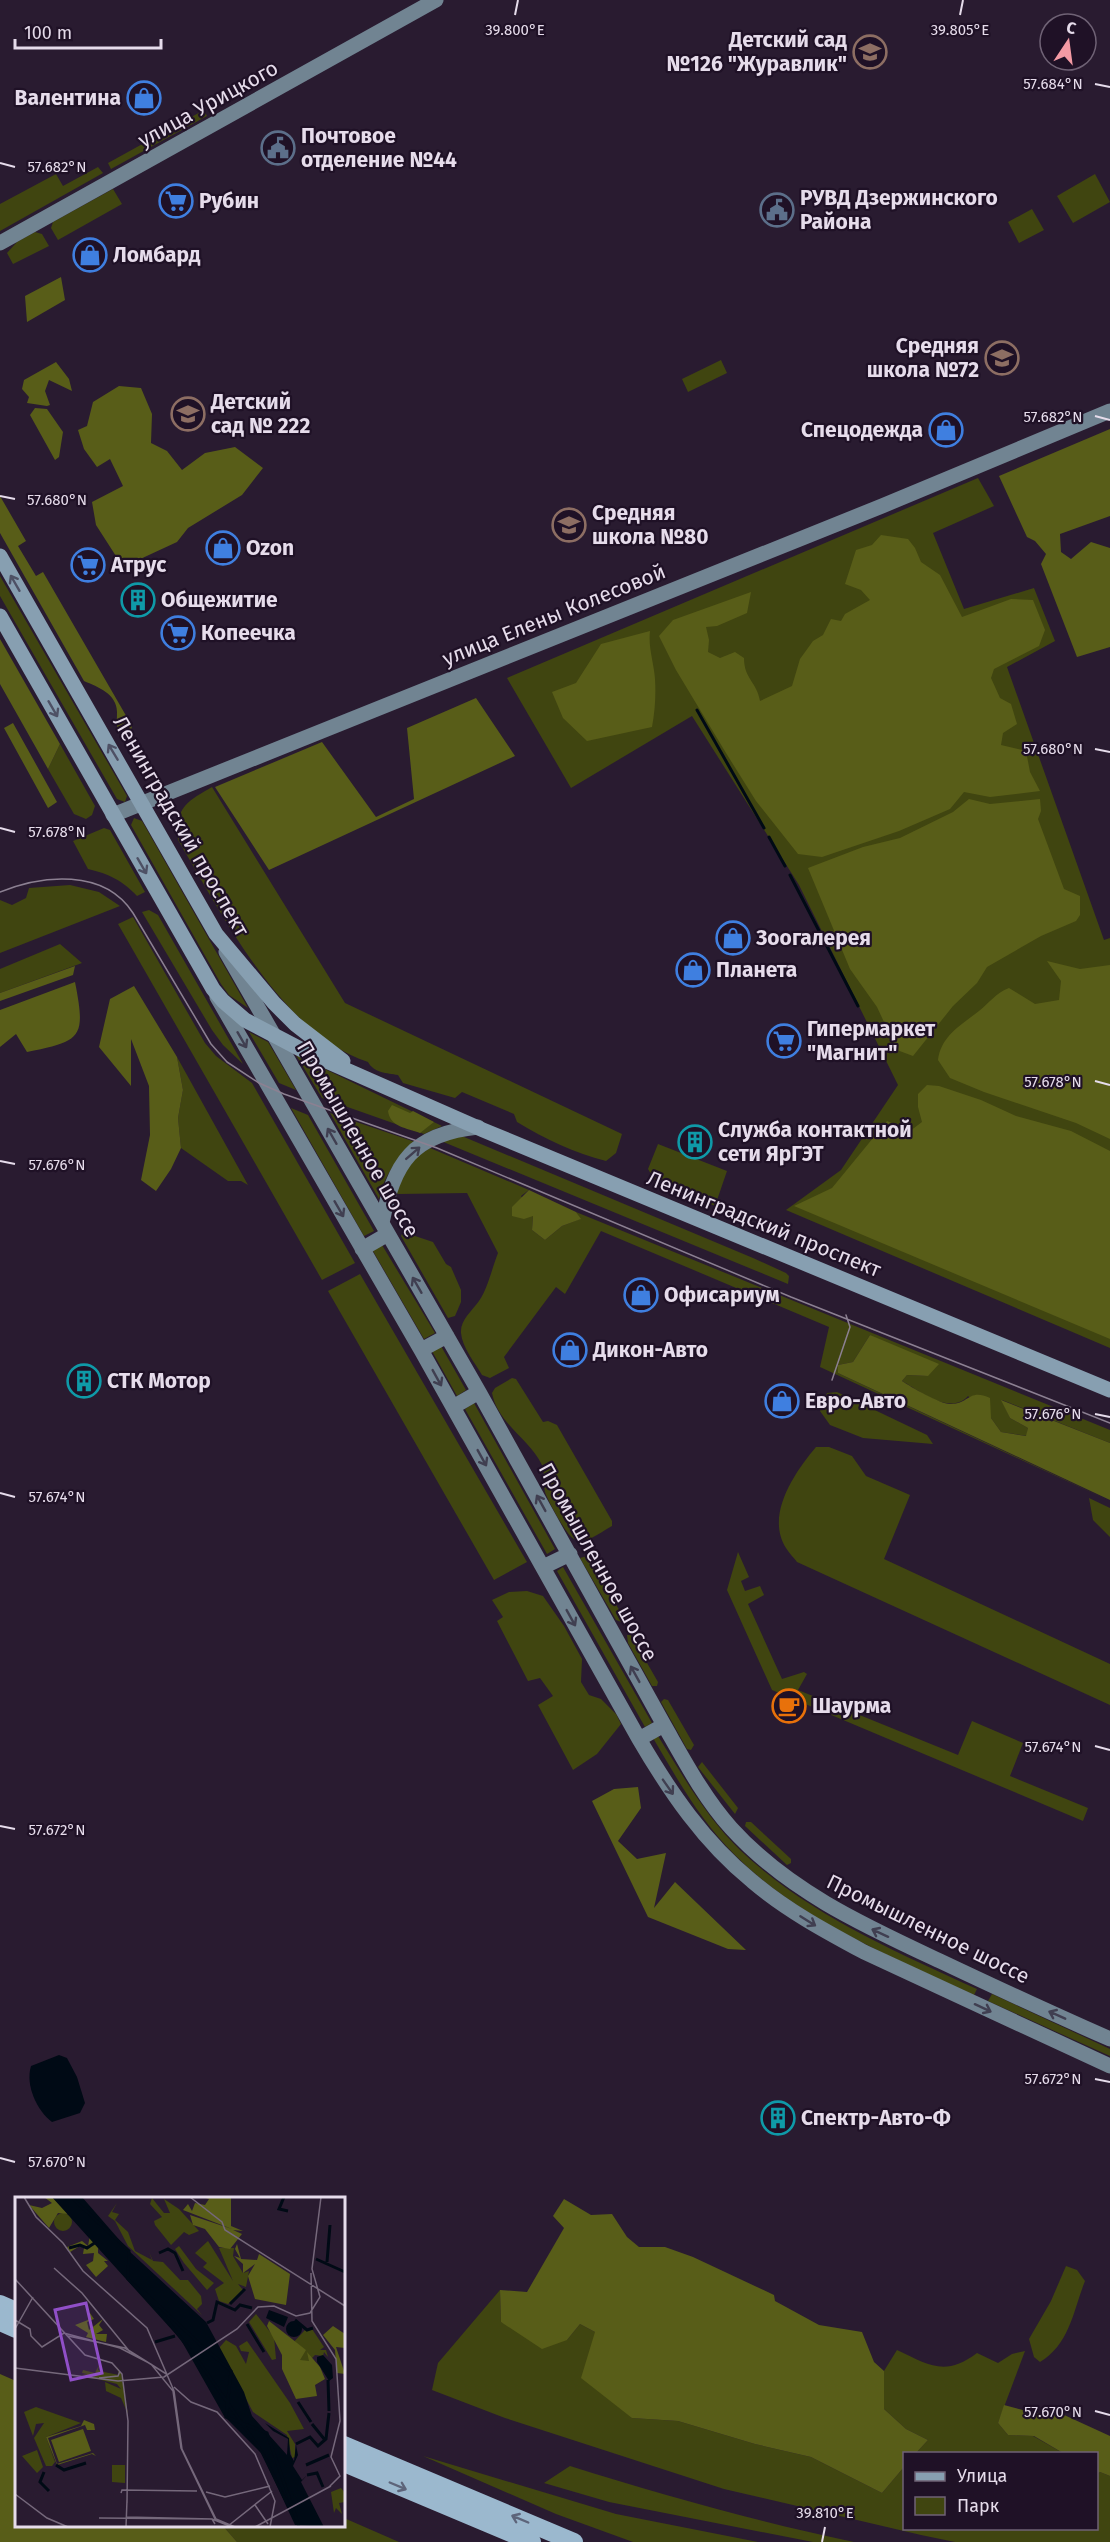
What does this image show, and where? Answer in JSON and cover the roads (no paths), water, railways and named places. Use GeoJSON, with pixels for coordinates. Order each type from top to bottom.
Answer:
{"type":"FeatureCollection","features":[{"type":"Feature","properties":{"kind":"highway"},"geometry":{"type":"LineString","coordinates":[[0,2304],[15,2311]]}},
{"type":"Feature","properties":{"kind":"highway"},"geometry":{"type":"LineString","coordinates":[[0,2322],[15,2329]]}},
{"type":"Feature","properties":{"kind":"highway"},"geometry":{"type":"LineString","coordinates":[[345,2445],[571,2541]]}},
{"type":"Feature","properties":{"kind":"highway"},"geometry":{"type":"LineString","coordinates":[[345,2463],[532,2542]]}},
{"type":"Feature","properties":{"kind":"main road","name":"улица Урицкого"},"geometry":{"type":"LineString","coordinates":[[0,243],[436,0]]}},
{"type":"Feature","properties":{"kind":"main road","name":"улица Елены Колесовой"},"geometry":{"type":"LineString","coordinates":[[113,815],[1110,411]]}},
{"type":"Feature","properties":{"kind":"main road","name":"Ленинградский проспект"},"geometry":{"type":"LineString","coordinates":[[0,556],[216,934],[253,981],[302,1030],[340,1059],[403,1095]]}},
{"type":"Feature","properties":{"kind":"main road","name":"Ленинградский проспект"},"geometry":{"type":"LineString","coordinates":[[0,616],[213,989],[233,1011],[274,1036],[403,1095],[1110,1390]]}},
{"type":"Feature","properties":{"kind":"main road","name":"Промышленное шоссе"},"geometry":{"type":"LineString","coordinates":[[216,934],[479,1392],[664,1725],[695,1778],[729,1826],[765,1862],[789,1880],[871,1929],[1110,2039]]}},
{"type":"Feature","properties":{"kind":"main road"},"geometry":{"type":"LineString","coordinates":[[213,989],[421,1350],[639,1739],[664,1782],[691,1819],[752,1882],[787,1907],[864,1952],[1110,2066]]}},
{"type":"Feature","properties":{"kind":"main road"},"geometry":{"type":"LineString","coordinates":[[362,1249],[385,1229],[392,1180],[409,1156],[441,1135],[478,1127]]}},
{"type":"Feature","properties":{"kind":"main road"},"geometry":{"type":"LineString","coordinates":[[421,1350],[447,1336]]}},
{"type":"Feature","properties":{"kind":"main road"},"geometry":{"type":"LineString","coordinates":[[453,1407],[479,1392]]}},
{"type":"Feature","properties":{"kind":"main road"},"geometry":{"type":"LineString","coordinates":[[543,1567],[570,1554]]}},
{"type":"Feature","properties":{"kind":"main road"},"geometry":{"type":"LineString","coordinates":[[639,1739],[664,1725]]}},
{"type":"Feature","properties":{"kind":"waterway"},"geometry":{"type":"LineString","coordinates":[[697,710],[764,828]]}},
{"type":"Feature","properties":{"kind":"waterway"},"geometry":{"type":"LineString","coordinates":[[769,837],[785,866]]}},
{"type":"Feature","properties":{"kind":"waterway"},"geometry":{"type":"LineString","coordinates":[[790,875],[858,1006]]}},
{"type":"Feature","properties":{"kind":"tram line"},"geometry":{"type":"LineString","coordinates":[[0,892],[34,882],[71,879],[106,888],[121,898],[133,913],[211,1044],[227,1062],[259,1083],[437,1148],[791,1297],[1110,1423]]}},
{"type":"Feature","properties":{"kind":"tram line"},"geometry":{"type":"LineString","coordinates":[[832,1380],[850,1327],[846,1315]]}},
{"type":"Feature","properties":{"kind":"place","name":"Детский сад №126 \"Журавлик\""},"geometry":{"type":"Point","coordinates":[870,52]}},
{"type":"Feature","properties":{"kind":"place","name":"Валентина"},"geometry":{"type":"Point","coordinates":[144,98]}},
{"type":"Feature","properties":{"kind":"place","name":"Почтовое отделение №44"},"geometry":{"type":"Point","coordinates":[278,148]}},
{"type":"Feature","properties":{"kind":"place","name":"Рубин"},"geometry":{"type":"Point","coordinates":[176,201]}},
{"type":"Feature","properties":{"kind":"place","name":"РУВД Дзержинского Района"},"geometry":{"type":"Point","coordinates":[777,210]}},
{"type":"Feature","properties":{"kind":"place","name":"Ломбард"},"geometry":{"type":"Point","coordinates":[90,255]}},
{"type":"Feature","properties":{"kind":"place","name":"Средняя школа №72"},"geometry":{"type":"Point","coordinates":[1002,358]}},
{"type":"Feature","properties":{"kind":"place","name":"Детский сад № 222"},"geometry":{"type":"Point","coordinates":[188,414]}},
{"type":"Feature","properties":{"kind":"place","name":"Спецодежда"},"geometry":{"type":"Point","coordinates":[946,430]}},
{"type":"Feature","properties":{"kind":"place","name":"Средняя школа №80"},"geometry":{"type":"Point","coordinates":[569,525]}},
{"type":"Feature","properties":{"kind":"place","name":"Ozon"},"geometry":{"type":"Point","coordinates":[223,548]}},
{"type":"Feature","properties":{"kind":"place","name":"Атрус"},"geometry":{"type":"Point","coordinates":[88,565]}},
{"type":"Feature","properties":{"kind":"place","name":"Общежитие"},"geometry":{"type":"Point","coordinates":[138,600]}},
{"type":"Feature","properties":{"kind":"place","name":"Копеечка"},"geometry":{"type":"Point","coordinates":[178,633]}},
{"type":"Feature","properties":{"kind":"place","name":"Зоогалерея"},"geometry":{"type":"Point","coordinates":[733,938]}},
{"type":"Feature","properties":{"kind":"place","name":"Планета"},"geometry":{"type":"Point","coordinates":[693,970]}},
{"type":"Feature","properties":{"kind":"place","name":"Гипермаркет \"Магнит\""},"geometry":{"type":"Point","coordinates":[784,1041]}},
{"type":"Feature","properties":{"kind":"place","name":"Служба контактной сети ЯрГЭТ"},"geometry":{"type":"Point","coordinates":[695,1142]}},
{"type":"Feature","properties":{"kind":"place","name":"Офисариум"},"geometry":{"type":"Point","coordinates":[641,1295]}},
{"type":"Feature","properties":{"kind":"place","name":"Дикон-Авто"},"geometry":{"type":"Point","coordinates":[570,1350]}},
{"type":"Feature","properties":{"kind":"place","name":"СТК Мотор"},"geometry":{"type":"Point","coordinates":[84,1381]}},
{"type":"Feature","properties":{"kind":"place","name":"Евро-Авто"},"geometry":{"type":"Point","coordinates":[782,1401]}},
{"type":"Feature","properties":{"kind":"place","name":"Шаурма"},"geometry":{"type":"Point","coordinates":[789,1706]}},
{"type":"Feature","properties":{"kind":"place","name":"Спектр-Авто-Ф"},"geometry":{"type":"Point","coordinates":[778,2118]}}]}
